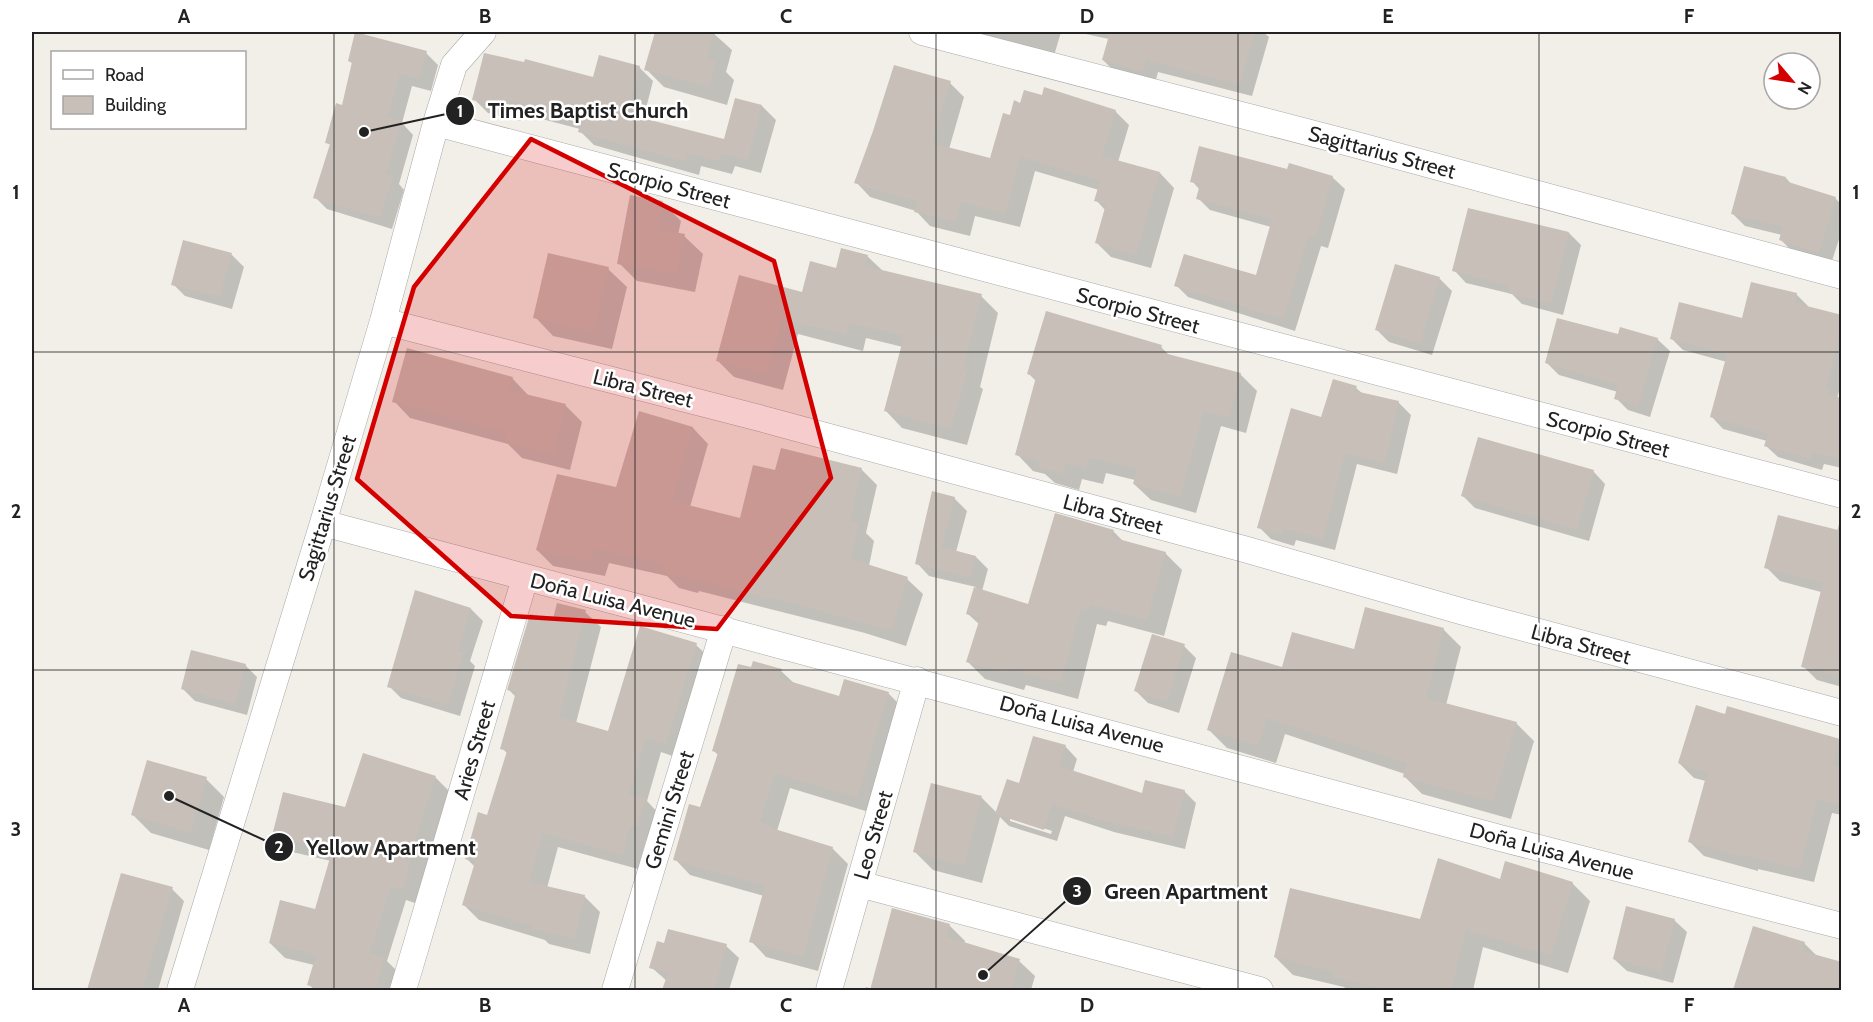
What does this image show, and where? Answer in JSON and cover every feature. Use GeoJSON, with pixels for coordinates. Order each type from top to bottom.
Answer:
{"type":"FeatureCollection","features":[{"type":"Feature","properties":{"kind":"street","name":"Sagittarius Street"},"geometry":{"type":"LineString","coordinates":[[180,990],[323,523],[454,65],[483,32]]}},
{"type":"Feature","properties":{"kind":"street","name":"Sagittarius Street"},"geometry":{"type":"LineString","coordinates":[[922,32],[1353,144],[1842,276]]}},
{"type":"Feature","properties":{"kind":"street","name":"Scorpio Street"},"geometry":{"type":"LineString","coordinates":[[436,123],[1842,495]]}},
{"type":"Feature","properties":{"kind":"street","name":"Libra Street"},"geometry":{"type":"LineString","coordinates":[[382,321],[763,419],[1244,549],[1464,612],[1842,713]]}},
{"type":"Feature","properties":{"kind":"street","name":"Doña Luisa Avenue"},"geometry":{"type":"LineString","coordinates":[[323,523],[917,680],[1500,838],[1842,926]]}},
{"type":"Feature","properties":{"kind":"street","name":"Aries Street"},"geometry":{"type":"LineString","coordinates":[[403,990],[525,578]]}},
{"type":"Feature","properties":{"kind":"street","name":"Gemini Street"},"geometry":{"type":"LineString","coordinates":[[615,990],[724,629]]}},
{"type":"Feature","properties":{"kind":"street","name":"Leo Street"},"geometry":{"type":"LineString","coordinates":[[829,990],[917,680]]}},
{"type":"Feature","properties":{"kind":"street"},"geometry":{"type":"LineString","coordinates":[[859,884],[1260,990]]}},
{"type":"Feature","properties":{"kind":"highlighted area"},"geometry":{"type":"Polygon","coordinates":[[[531,139],[774,261],[831,478],[717,629],[511,616],[357,479],[414,287],[531,139]]]}},
{"type":"Feature","properties":{"kind":"building"},"geometry":{"type":"Polygon","coordinates":[[[355,32],[427,51],[419,79],[400,74],[388,117],[402,121],[386,174],[393,176],[380,218],[313,198],[330,144],[325,143],[336,103],[342,105],[352,62],[348,61],[355,32]]]}},
{"type":"Feature","properties":{"kind":"building"},"geometry":{"type":"Polygon","coordinates":[[[655,32],[714,32],[707,58],[716,61],[709,87],[644,70],[655,32]]]}},
{"type":"Feature","properties":{"kind":"building"},"geometry":{"type":"Polygon","coordinates":[[[1110,32],[1255,32],[1240,85],[1146,60],[1143,72],[1102,60],[1110,32]]]}},
{"type":"Feature","properties":{"kind":"building"},"geometry":{"type":"Polygon","coordinates":[[[484,53],[524,62],[525,59],[593,77],[599,55],[640,66],[627,114],[724,139],[735,98],[762,105],[748,160],[721,153],[719,161],[687,153],[685,162],[578,132],[581,120],[509,101],[507,108],[472,100],[484,53]]]}},
{"type":"Feature","properties":{"kind":"building"},"geometry":{"type":"Polygon","coordinates":[[[894,65],[951,81],[932,143],[990,158],[1003,113],[1010,115],[1014,100],[1020,103],[1024,90],[1042,95],[1044,87],[1116,110],[1102,156],[1160,172],[1136,255],[1095,243],[1106,204],[1094,201],[1100,181],[1020,157],[1006,214],[961,202],[956,222],[914,212],[917,202],[854,183],[894,65]]]}},
{"type":"Feature","properties":{"kind":"building"},"geometry":{"type":"Polygon","coordinates":[[[1199,146],[1287,169],[1289,163],[1333,176],[1316,237],[1309,235],[1283,319],[1174,286],[1184,254],[1256,275],[1272,219],[1196,199],[1200,184],[1190,182],[1199,146]]]}},
{"type":"Feature","properties":{"kind":"building"},"geometry":{"type":"Polygon","coordinates":[[[1744,166],[1786,177],[1785,181],[1836,197],[1819,253],[1779,240],[1783,227],[1731,214],[1744,166]]]}},
{"type":"Feature","properties":{"kind":"building"},"geometry":{"type":"Polygon","coordinates":[[[630,195],[663,201],[658,229],[685,234],[677,275],[617,264],[630,195]]]}},
{"type":"Feature","properties":{"kind":"building"},"geometry":{"type":"Polygon","coordinates":[[[1468,208],[1569,232],[1551,304],[1508,293],[1510,286],[1452,271],[1468,208]]]}},
{"type":"Feature","properties":{"kind":"building"},"geometry":{"type":"Polygon","coordinates":[[[183,240],[232,253],[220,297],[171,285],[183,240]]]}},
{"type":"Feature","properties":{"kind":"building"},"geometry":{"type":"Polygon","coordinates":[[[841,248],[868,255],[865,266],[982,294],[963,370],[967,371],[951,429],[884,411],[904,336],[850,323],[846,335],[781,319],[767,374],[716,361],[739,275],[802,292],[810,261],[836,268],[841,248]]]}},
{"type":"Feature","properties":{"kind":"building"},"geometry":{"type":"Polygon","coordinates":[[[548,253],[609,267],[594,332],[533,318],[548,253]]]}},
{"type":"Feature","properties":{"kind":"building"},"geometry":{"type":"Polygon","coordinates":[[[1395,264],[1440,277],[1420,344],[1375,330],[1395,264]]]}},
{"type":"Feature","properties":{"kind":"building"},"geometry":{"type":"Polygon","coordinates":[[[1751,282],[1797,293],[1795,303],[1842,315],[1842,325],[1826,388],[1830,390],[1829,395],[1842,398],[1842,460],[1812,453],[1811,459],[1764,446],[1768,434],[1710,417],[1727,354],[1670,339],[1679,302],[1742,318],[1751,282]]]}},
{"type":"Feature","properties":{"kind":"building"},"geometry":{"type":"Polygon","coordinates":[[[1046,311],[1162,345],[1160,352],[1241,373],[1229,418],[1204,411],[1180,497],[1133,484],[1137,469],[1089,457],[1086,468],[1066,463],[1063,474],[1037,467],[1039,461],[1015,455],[1036,377],[1027,374],[1046,311]]]}},
{"type":"Feature","properties":{"kind":"building"},"geometry":{"type":"Polygon","coordinates":[[[1557,318],[1618,334],[1620,327],[1658,338],[1638,406],[1614,399],[1618,385],[1545,363],[1557,318]]]}},
{"type":"Feature","properties":{"kind":"building"},"geometry":{"type":"Polygon","coordinates":[[[407,348],[513,377],[509,390],[566,404],[554,455],[504,442],[506,432],[392,402],[407,348]]]}},
{"type":"Feature","properties":{"kind":"building"},"geometry":{"type":"Polygon","coordinates":[[[1333,379],[1357,386],[1355,391],[1399,401],[1385,463],[1345,453],[1323,539],[1284,529],[1282,534],[1257,528],[1291,408],[1321,417],[1333,379]]]}},
{"type":"Feature","properties":{"kind":"building"},"geometry":{"type":"Polygon","coordinates":[[[639,411],[693,427],[672,501],[740,518],[753,465],[775,470],[781,448],[862,468],[850,521],[859,523],[851,559],[908,577],[891,631],[770,597],[770,599],[683,576],[683,578],[661,573],[664,564],[593,548],[590,562],[536,550],[557,474],[616,487],[639,411]]]}},
{"type":"Feature","properties":{"kind":"building"},"geometry":{"type":"Polygon","coordinates":[[[1478,437],[1594,470],[1577,530],[1461,496],[1478,437]]]}},
{"type":"Feature","properties":{"kind":"building"},"geometry":{"type":"Polygon","coordinates":[[[932,491],[955,497],[942,547],[976,556],[971,578],[915,564],[932,491]]]}},
{"type":"Feature","properties":{"kind":"building"},"geometry":{"type":"Polygon","coordinates":[[[1055,513],[1114,530],[1111,537],[1166,552],[1147,620],[1091,605],[1089,610],[1081,608],[1061,683],[1009,669],[1007,674],[966,662],[980,618],[966,614],[974,587],[1028,604],[1055,513]]]}},
{"type":"Feature","properties":{"kind":"building"},"geometry":{"type":"Polygon","coordinates":[[[1778,515],[1842,531],[1842,677],[1801,667],[1823,583],[1764,568],[1778,515]]]}},
{"type":"Feature","properties":{"kind":"building"},"geometry":{"type":"Polygon","coordinates":[[[415,590],[471,608],[458,651],[464,652],[448,705],[387,687],[415,590]]]}},
{"type":"Feature","properties":{"kind":"building"},"geometry":{"type":"Polygon","coordinates":[[[557,603],[586,610],[559,717],[608,731],[640,626],[697,643],[666,744],[646,738],[629,794],[646,798],[638,827],[630,826],[623,855],[543,833],[529,882],[585,895],[575,939],[532,929],[532,926],[462,905],[475,862],[465,859],[478,812],[487,815],[507,751],[500,749],[516,692],[507,690],[530,614],[553,619],[557,603]]]}},
{"type":"Feature","properties":{"kind":"building"},"geometry":{"type":"Polygon","coordinates":[[[1365,607],[1444,628],[1426,698],[1517,722],[1493,802],[1403,777],[1406,763],[1267,718],[1258,746],[1207,730],[1231,652],[1282,667],[1292,632],[1354,649],[1365,607]]]}},
{"type":"Feature","properties":{"kind":"building"},"geometry":{"type":"Polygon","coordinates":[[[1152,634],[1185,644],[1167,702],[1134,691],[1152,634]]]}},
{"type":"Feature","properties":{"kind":"building"},"geometry":{"type":"Polygon","coordinates":[[[191,650],[246,664],[235,704],[181,689],[191,650]]]}},
{"type":"Feature","properties":{"kind":"building"},"geometry":{"type":"Polygon","coordinates":[[[753,661],[782,669],[779,678],[839,696],[844,679],[889,692],[857,798],[775,773],[760,821],[778,830],[833,847],[803,957],[749,942],[765,886],[673,860],[689,804],[700,807],[718,753],[712,751],[738,664],[751,667],[753,661]]]}},
{"type":"Feature","properties":{"kind":"building"},"geometry":{"type":"Polygon","coordinates":[[[1696,705],[1725,714],[1727,706],[1840,739],[1833,765],[1842,768],[1842,806],[1817,799],[1800,869],[1688,842],[1707,773],[1678,763],[1696,705]]]}},
{"type":"Feature","properties":{"kind":"building"},"geometry":{"type":"Polygon","coordinates":[[[1033,736],[1066,745],[1059,766],[1142,793],[1145,780],[1185,790],[1173,837],[1101,820],[1052,805],[1044,830],[995,814],[1007,779],[1019,783],[1033,736]]]}},
{"type":"Feature","properties":{"kind":"building"},"geometry":{"type":"Polygon","coordinates":[[[363,753],[436,776],[403,890],[391,886],[370,953],[385,957],[375,990],[326,990],[307,985],[316,955],[269,943],[280,900],[315,909],[332,851],[272,836],[283,792],[345,807],[363,753]]]}},
{"type":"Feature","properties":{"kind":"building"},"geometry":{"type":"Polygon","coordinates":[[[147,760],[207,777],[191,833],[131,815],[147,760]]]}},
{"type":"Feature","properties":{"kind":"building"},"geometry":{"type":"Polygon","coordinates":[[[931,783],[982,796],[964,866],[913,852],[931,783]]]}},
{"type":"Feature","properties":{"kind":"building"},"geometry":{"type":"Polygon","coordinates":[[[1438,858],[1500,879],[1505,861],[1573,882],[1551,956],[1466,930],[1451,990],[1388,990],[1332,977],[1333,972],[1274,957],[1290,888],[1420,919],[1438,858]]]}},
{"type":"Feature","properties":{"kind":"building"},"geometry":{"type":"Polygon","coordinates":[[[121,873],[173,887],[142,990],[87,990],[121,873]]]}},
{"type":"Feature","properties":{"kind":"building"},"geometry":{"type":"Polygon","coordinates":[[[1626,906],[1675,919],[1661,972],[1613,959],[1626,906]]]}},
{"type":"Feature","properties":{"kind":"building"},"geometry":{"type":"Polygon","coordinates":[[[892,908],[950,924],[947,937],[1020,959],[1011,990],[870,990],[892,908]]]}},
{"type":"Feature","properties":{"kind":"building"},"geometry":{"type":"Polygon","coordinates":[[[1753,926],[1805,942],[1802,951],[1842,962],[1842,990],[1733,990],[1753,926]]]}},
{"type":"Feature","properties":{"kind":"building"},"geometry":{"type":"Polygon","coordinates":[[[668,929],[727,944],[714,990],[662,990],[668,973],[649,968],[657,941],[664,943],[668,929]]]}},
{"type":"Feature","properties":{"kind":"place","name":"Times Baptist Church"},"geometry":{"type":"Point","coordinates":[364,132]}},
{"type":"Feature","properties":{"kind":"place","name":"Yellow Apartment"},"geometry":{"type":"Point","coordinates":[169,796]}},
{"type":"Feature","properties":{"kind":"place","name":"Green Apartment"},"geometry":{"type":"Point","coordinates":[983,975]}}]}
